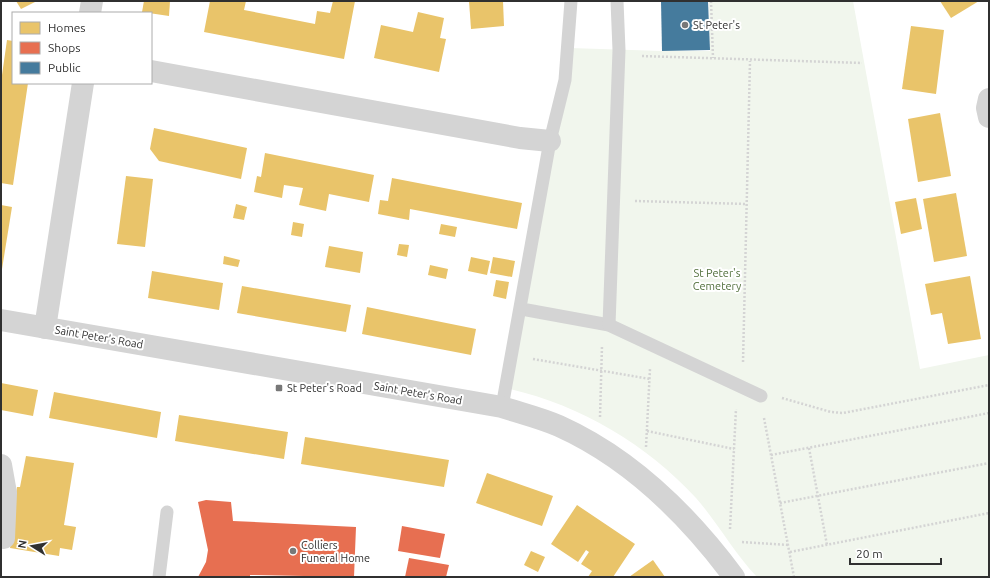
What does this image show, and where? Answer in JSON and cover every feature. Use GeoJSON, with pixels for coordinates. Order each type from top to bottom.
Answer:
{"type":"FeatureCollection","features":[{"type":"Feature","properties":{"kind":"street"},"geometry":{"type":"LineString","coordinates":[[90,12],[92,1]]}},
{"type":"Feature","properties":{"kind":"street"},"geometry":{"type":"LineString","coordinates":[[152,71],[520,138],[550,141]]}},
{"type":"Feature","properties":{"kind":"street","name":"Saint Peter's Road"},"geometry":{"type":"LineString","coordinates":[[45,328],[82,84]]}},
{"type":"Feature","properties":{"kind":"street"},"geometry":{"type":"LineString","coordinates":[[989,99],[987,108],[989,117]]}},
{"type":"Feature","properties":{"kind":"street","name":"Saint Peter's Road"},"geometry":{"type":"LineString","coordinates":[[1,320],[502,407],[559,426],[614,456],[670,502],[734,577]]}},
{"type":"Feature","properties":{"kind":"street"},"geometry":{"type":"LineString","coordinates":[[1,465],[6,493],[4,538]]}},
{"type":"Feature","properties":{"kind":"lane"},"geometry":{"type":"LineString","coordinates":[[502,407],[550,141],[564,80],[571,1]]}},
{"type":"Feature","properties":{"kind":"lane"},"geometry":{"type":"LineString","coordinates":[[606,324],[613,201],[618,55],[617,1]]}},
{"type":"Feature","properties":{"kind":"lane"},"geometry":{"type":"LineString","coordinates":[[527,310],[606,324],[761,396]]}},
{"type":"Feature","properties":{"kind":"lane"},"geometry":{"type":"LineString","coordinates":[[159,577],[167,512]]}},
{"type":"Feature","properties":{"kind":"path"},"geometry":{"type":"LineString","coordinates":[[711,1],[713,58]]}},
{"type":"Feature","properties":{"kind":"path"},"geometry":{"type":"LineString","coordinates":[[618,55],[713,58],[750,61],[862,63]]}},
{"type":"Feature","properties":{"kind":"path"},"geometry":{"type":"LineString","coordinates":[[730,531],[739,387],[747,204],[750,61]]}},
{"type":"Feature","properties":{"kind":"path"},"geometry":{"type":"LineString","coordinates":[[613,201],[747,204]]}},
{"type":"Feature","properties":{"kind":"path"},"geometry":{"type":"LineString","coordinates":[[600,419],[606,324]]}},
{"type":"Feature","properties":{"kind":"path"},"geometry":{"type":"LineString","coordinates":[[646,447],[652,345]]}},
{"type":"Feature","properties":{"kind":"path"},"geometry":{"type":"LineString","coordinates":[[531,358],[650,378]]}},
{"type":"Feature","properties":{"kind":"path"},"geometry":{"type":"LineString","coordinates":[[794,577],[761,396],[771,395],[831,412],[843,413],[989,385]]}},
{"type":"Feature","properties":{"kind":"path"},"geometry":{"type":"LineString","coordinates":[[771,455],[989,413]]}},
{"type":"Feature","properties":{"kind":"path"},"geometry":{"type":"LineString","coordinates":[[647,431],[734,449]]}},
{"type":"Feature","properties":{"kind":"path"},"geometry":{"type":"LineString","coordinates":[[809,448],[827,545]]}},
{"type":"Feature","properties":{"kind":"path"},"geometry":{"type":"LineString","coordinates":[[780,503],[989,463]]}},
{"type":"Feature","properties":{"kind":"path"},"geometry":{"type":"LineString","coordinates":[[790,552],[989,513]]}},
{"type":"Feature","properties":{"kind":"path"},"geometry":{"type":"LineString","coordinates":[[741,542],[788,545]]}},
{"type":"Feature","properties":{"kind":"green space","name":"St Peter's Cemetery"},"geometry":{"type":"Polygon","coordinates":[[[709,1],[853,1],[920,369],[989,355],[989,577],[757,577],[696,498],[677,479],[634,444],[587,417],[537,396],[510,389],[570,48],[710,51],[709,1]]]}},
{"type":"Feature","properties":{"kind":"building: Homes"},"geometry":{"type":"Polygon","coordinates":[[[16,1],[37,1],[21,9],[16,1]]]}},
{"type":"Feature","properties":{"kind":"building: Homes"},"geometry":{"type":"Polygon","coordinates":[[[144,1],[170,1],[169,16],[152,13],[152,12],[142,12],[144,1]]]}},
{"type":"Feature","properties":{"kind":"building: Homes"},"geometry":{"type":"Polygon","coordinates":[[[210,1],[246,1],[244,10],[315,24],[317,11],[330,13],[333,1],[355,1],[344,59],[204,32],[210,1]]]}},
{"type":"Feature","properties":{"kind":"building: Homes"},"geometry":{"type":"Polygon","coordinates":[[[469,1],[503,1],[504,26],[471,29],[469,1]]]}},
{"type":"Feature","properties":{"kind":"building: Homes"},"geometry":{"type":"Polygon","coordinates":[[[940,1],[979,1],[951,18],[940,1]]]}},
{"type":"Feature","properties":{"kind":"building: Homes"},"geometry":{"type":"Polygon","coordinates":[[[418,12],[444,18],[440,38],[446,39],[439,72],[374,58],[381,25],[413,32],[418,12]]]}},
{"type":"Feature","properties":{"kind":"building: Homes"},"geometry":{"type":"Polygon","coordinates":[[[911,26],[944,30],[936,94],[902,89],[911,26]]]}},
{"type":"Feature","properties":{"kind":"building: Homes"},"geometry":{"type":"Polygon","coordinates":[[[7,40],[12,41],[12,84],[28,84],[13,185],[1,183],[1,82],[7,40]]]}},
{"type":"Feature","properties":{"kind":"building: Homes"},"geometry":{"type":"Polygon","coordinates":[[[940,113],[951,176],[918,182],[908,119],[940,113]]]}},
{"type":"Feature","properties":{"kind":"building: Homes"},"geometry":{"type":"Polygon","coordinates":[[[154,128],[247,148],[241,179],[159,161],[150,149],[154,128]]]}},
{"type":"Feature","properties":{"kind":"building: Homes"},"geometry":{"type":"Polygon","coordinates":[[[265,153],[374,175],[369,202],[329,194],[326,211],[299,205],[303,188],[284,185],[282,198],[254,192],[257,176],[261,177],[265,153]]]}},
{"type":"Feature","properties":{"kind":"building: Homes"},"geometry":{"type":"Polygon","coordinates":[[[126,176],[153,179],[145,247],[117,244],[126,176]]]}},
{"type":"Feature","properties":{"kind":"building: Homes"},"geometry":{"type":"Polygon","coordinates":[[[392,178],[522,203],[517,229],[410,209],[409,220],[378,214],[380,200],[388,201],[392,178]]]}},
{"type":"Feature","properties":{"kind":"building: Homes"},"geometry":{"type":"Polygon","coordinates":[[[956,193],[967,256],[934,262],[923,199],[956,193]]]}},
{"type":"Feature","properties":{"kind":"building: Homes"},"geometry":{"type":"Polygon","coordinates":[[[916,198],[922,229],[901,234],[895,202],[916,198]]]}},
{"type":"Feature","properties":{"kind":"building: Homes"},"geometry":{"type":"Polygon","coordinates":[[[236,204],[247,207],[244,220],[233,218],[236,204]]]}},
{"type":"Feature","properties":{"kind":"building: Homes"},"geometry":{"type":"Polygon","coordinates":[[[1,205],[12,207],[2,269],[1,269],[1,205]]]}},
{"type":"Feature","properties":{"kind":"building: Homes"},"geometry":{"type":"Polygon","coordinates":[[[293,222],[304,224],[302,237],[291,235],[293,222]]]}},
{"type":"Feature","properties":{"kind":"building: Homes"},"geometry":{"type":"Polygon","coordinates":[[[441,224],[457,227],[455,237],[439,234],[441,224]]]}},
{"type":"Feature","properties":{"kind":"building: Homes"},"geometry":{"type":"Polygon","coordinates":[[[399,244],[409,245],[407,257],[397,255],[399,244]]]}},
{"type":"Feature","properties":{"kind":"building: Homes"},"geometry":{"type":"Polygon","coordinates":[[[329,246],[363,252],[360,273],[325,267],[329,246]]]}},
{"type":"Feature","properties":{"kind":"building: Homes"},"geometry":{"type":"Polygon","coordinates":[[[224,256],[240,260],[238,267],[223,264],[224,256]]]}},
{"type":"Feature","properties":{"kind":"building: Homes"},"geometry":{"type":"Polygon","coordinates":[[[471,257],[490,261],[487,275],[468,271],[471,257]]]}},
{"type":"Feature","properties":{"kind":"building: Homes"},"geometry":{"type":"Polygon","coordinates":[[[493,257],[515,261],[512,277],[490,273],[493,257]]]}},
{"type":"Feature","properties":{"kind":"building: Homes"},"geometry":{"type":"Polygon","coordinates":[[[430,265],[448,269],[446,279],[428,275],[430,265]]]}},
{"type":"Feature","properties":{"kind":"building: Homes"},"geometry":{"type":"Polygon","coordinates":[[[152,271],[223,283],[219,310],[148,298],[152,271]]]}},
{"type":"Feature","properties":{"kind":"building: Homes"},"geometry":{"type":"Polygon","coordinates":[[[970,276],[981,339],[948,344],[942,313],[931,315],[925,284],[970,276]]]}},
{"type":"Feature","properties":{"kind":"building: Homes"},"geometry":{"type":"Polygon","coordinates":[[[496,280],[509,282],[506,299],[493,296],[496,280]]]}},
{"type":"Feature","properties":{"kind":"building: Homes"},"geometry":{"type":"Polygon","coordinates":[[[242,286],[351,305],[346,332],[237,313],[242,286]]]}},
{"type":"Feature","properties":{"kind":"building: Homes"},"geometry":{"type":"Polygon","coordinates":[[[367,307],[476,329],[471,355],[362,334],[367,307]]]}},
{"type":"Feature","properties":{"kind":"building: Homes"},"geometry":{"type":"Polygon","coordinates":[[[1,383],[38,390],[33,416],[1,410],[1,383]]]}},
{"type":"Feature","properties":{"kind":"building: Homes"},"geometry":{"type":"Polygon","coordinates":[[[54,392],[161,412],[157,438],[49,418],[54,392]]]}},
{"type":"Feature","properties":{"kind":"building: Homes"},"geometry":{"type":"Polygon","coordinates":[[[179,415],[288,432],[284,459],[175,441],[179,415]]]}},
{"type":"Feature","properties":{"kind":"building: Homes"},"geometry":{"type":"Polygon","coordinates":[[[305,437],[449,460],[444,487],[301,464],[305,437]]]}},
{"type":"Feature","properties":{"kind":"building: Homes"},"geometry":{"type":"Polygon","coordinates":[[[26,456],[74,463],[64,525],[76,527],[72,550],[60,548],[59,556],[10,548],[14,527],[11,526],[17,487],[20,487],[26,456]]]}},
{"type":"Feature","properties":{"kind":"building: Homes"},"geometry":{"type":"Polygon","coordinates":[[[487,473],[553,496],[542,526],[476,503],[487,473]]]}},
{"type":"Feature","properties":{"kind":"building: Homes"},"geometry":{"type":"Polygon","coordinates":[[[577,505],[635,544],[613,577],[588,577],[592,571],[581,564],[589,552],[586,550],[578,562],[551,544],[577,505]]]}},
{"type":"Feature","properties":{"kind":"building: Homes"},"geometry":{"type":"Polygon","coordinates":[[[531,551],[545,557],[538,572],[524,565],[531,551]]]}},
{"type":"Feature","properties":{"kind":"building: Homes"},"geometry":{"type":"Polygon","coordinates":[[[653,560],[665,577],[629,577],[653,560]]]}},
{"type":"Feature","properties":{"kind":"building: Shops","name":"Colliers Funeral Home"},"geometry":{"type":"Polygon","coordinates":[[[206,500],[231,502],[233,521],[356,527],[354,577],[250,575],[250,577],[198,577],[206,562],[208,550],[198,502],[206,500]]]}},
{"type":"Feature","properties":{"kind":"building: Shops"},"geometry":{"type":"Polygon","coordinates":[[[402,526],[445,534],[440,558],[398,551],[402,526]]]}},
{"type":"Feature","properties":{"kind":"building: Shops"},"geometry":{"type":"Polygon","coordinates":[[[409,558],[449,565],[446,577],[405,577],[409,558]]]}},
{"type":"Feature","properties":{"kind":"building: Public","name":"St Peter's"},"geometry":{"type":"Polygon","coordinates":[[[661,1],[708,1],[710,50],[662,51],[661,1]]]}},
{"type":"Feature","properties":{"kind":"place","name":"St Peter's"},"geometry":{"type":"Point","coordinates":[685,25]}},
{"type":"Feature","properties":{"kind":"place","name":"St Peter's Road"},"geometry":{"type":"Point","coordinates":[279,388]}},
{"type":"Feature","properties":{"kind":"place","name":"Colliers Funeral Home"},"geometry":{"type":"Point","coordinates":[293,551]}}]}
